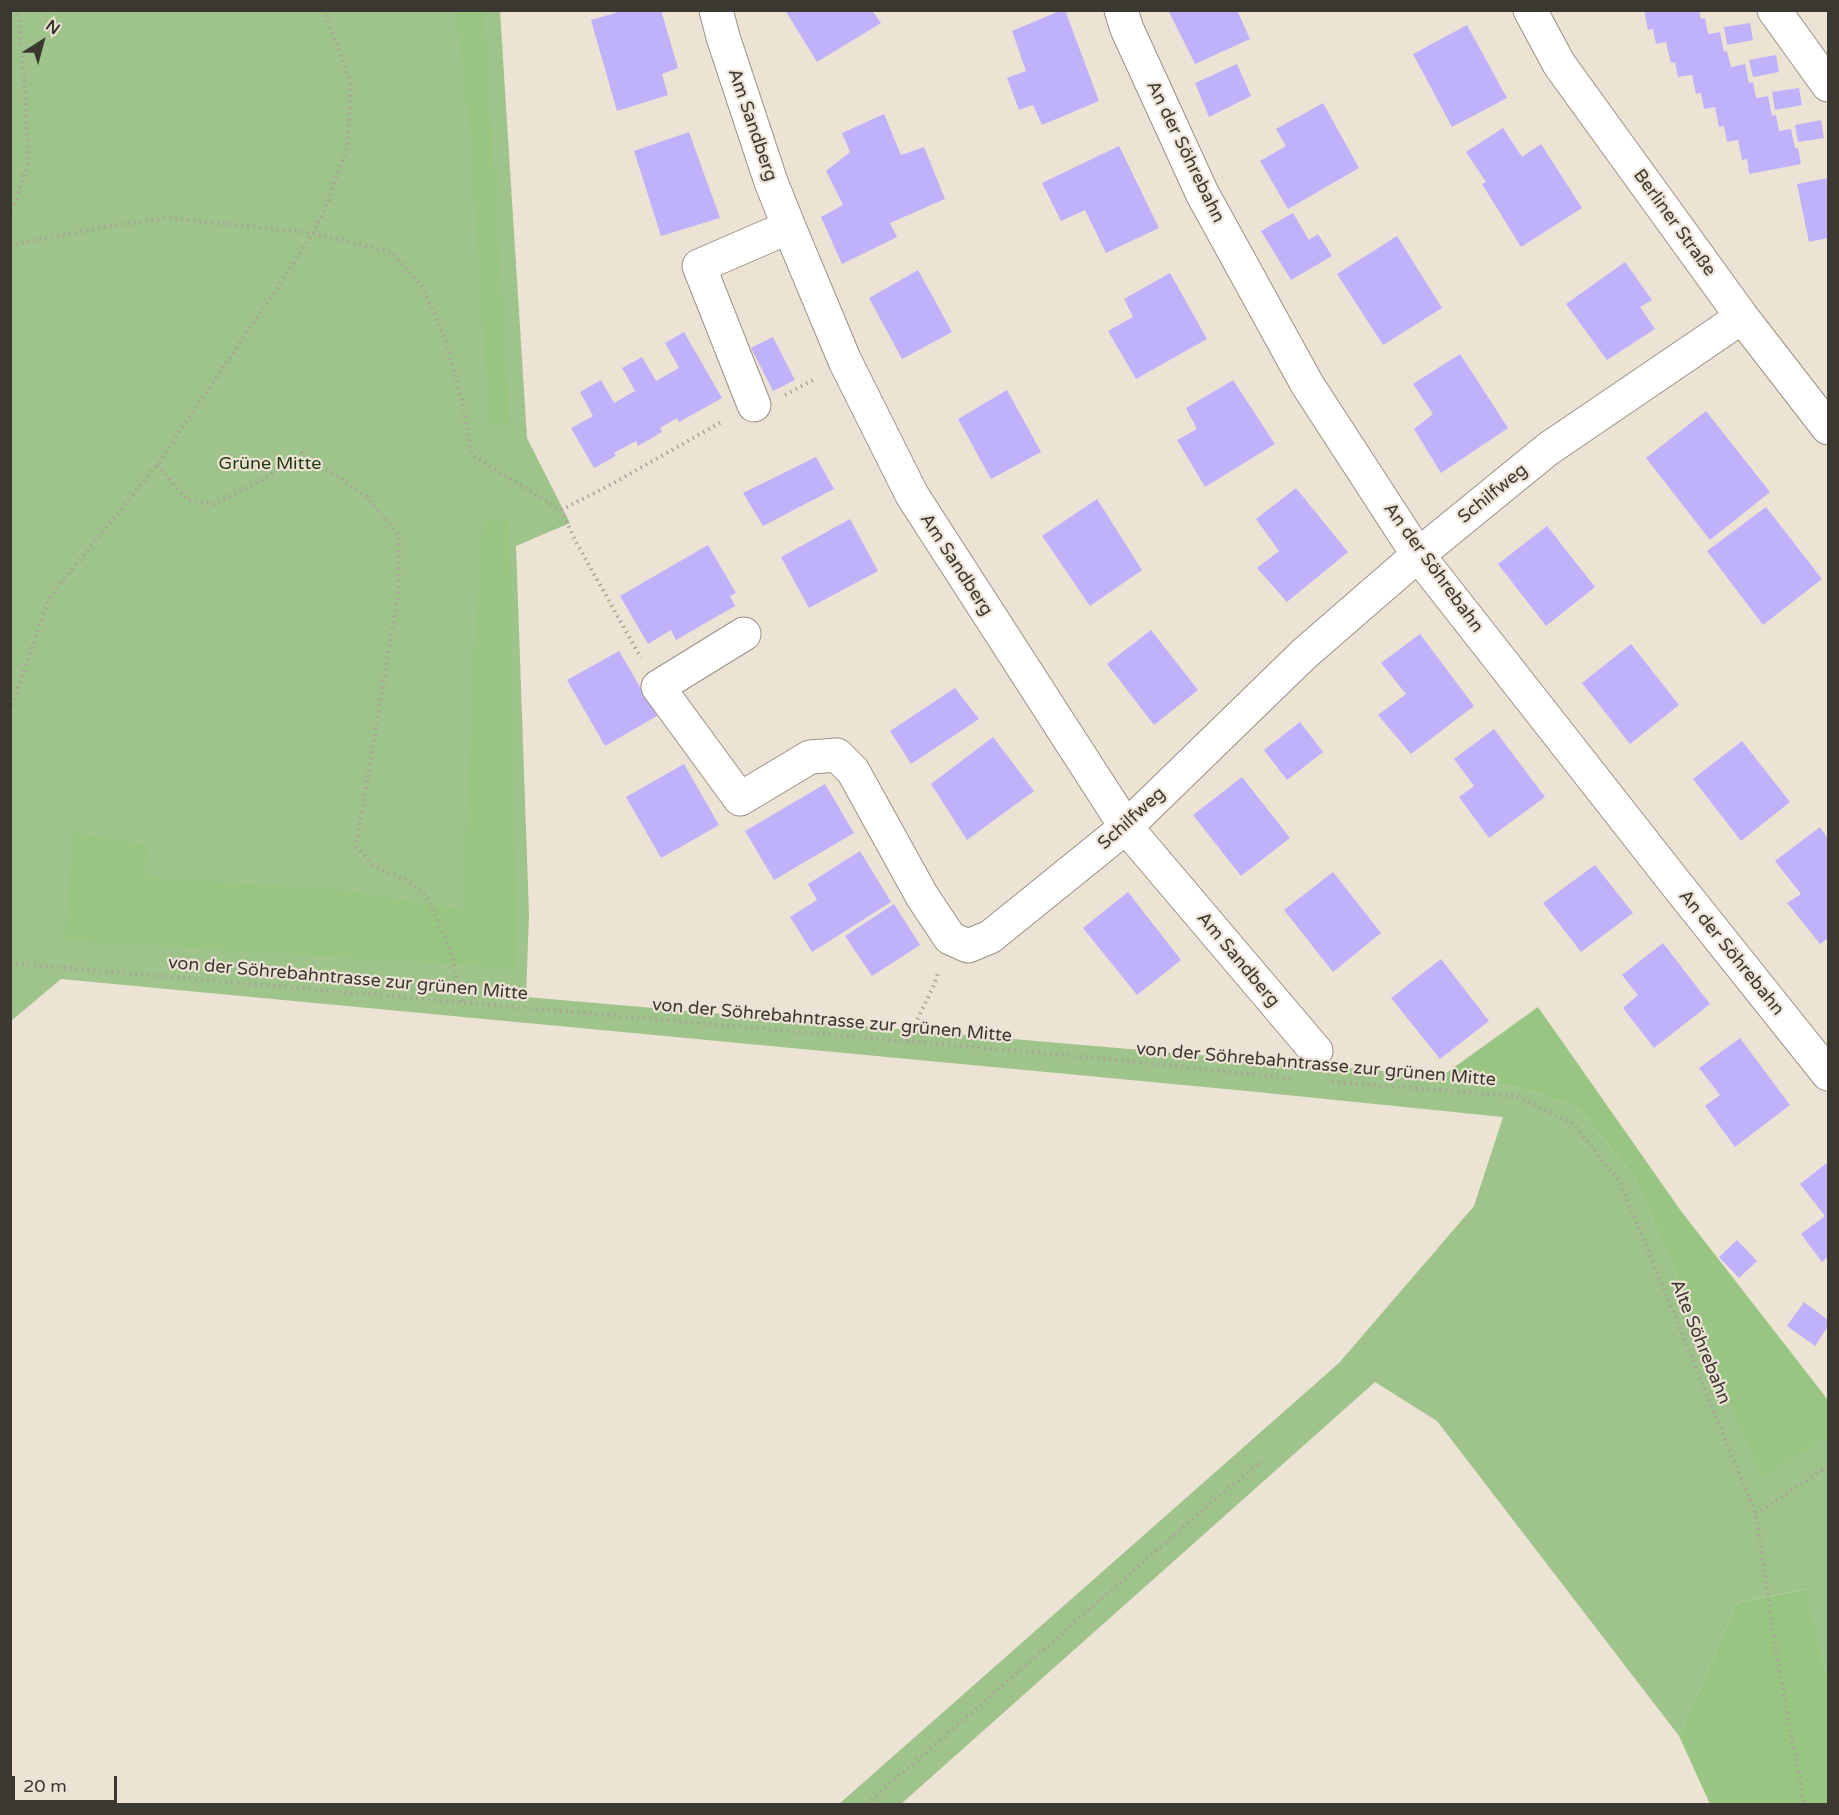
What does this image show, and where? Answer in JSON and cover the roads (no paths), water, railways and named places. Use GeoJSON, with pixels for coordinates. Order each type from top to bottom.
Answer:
{"type":"FeatureCollection","features":[{"type":"Feature","properties":{"kind":"street","name":"Am Sandberg"},"geometry":{"type":"LineString","coordinates":[[716,10],[760,148],[789,227],[845,361],[912,495],[1126,827],[1316,1051]]}},
{"type":"Feature","properties":{"kind":"street","name":"An der Söhrebahn"},"geometry":{"type":"LineString","coordinates":[[1120,10],[1126,29],[1208,203],[1307,384],[1418,555],[1828,1074]]}},
{"type":"Feature","properties":{"kind":"street","name":"Berliner Straße"},"geometry":{"type":"LineString","coordinates":[[1530,10],[1559,64],[1742,317],[1828,428]]}},
{"type":"Feature","properties":{"kind":"street"},"geometry":{"type":"LineString","coordinates":[[1774,10],[1828,85]]}},
{"type":"Feature","properties":{"kind":"street"},"geometry":{"type":"LineString","coordinates":[[754,405],[699,266],[789,227]]}},
{"type":"Feature","properties":{"kind":"street","name":"Schilfweg"},"geometry":{"type":"LineString","coordinates":[[744,634],[658,687],[740,799],[810,757],[837,755],[853,771],[922,896],[950,938],[968,946],[990,937],[1126,827],[1304,654],[1418,555],[1548,449],[1742,317]]}},
{"type":"Feature","properties":{"kind":"park label","name":"Grüne Mitte"},"geometry":{"type":"Point","coordinates":[270,464]}}]}
